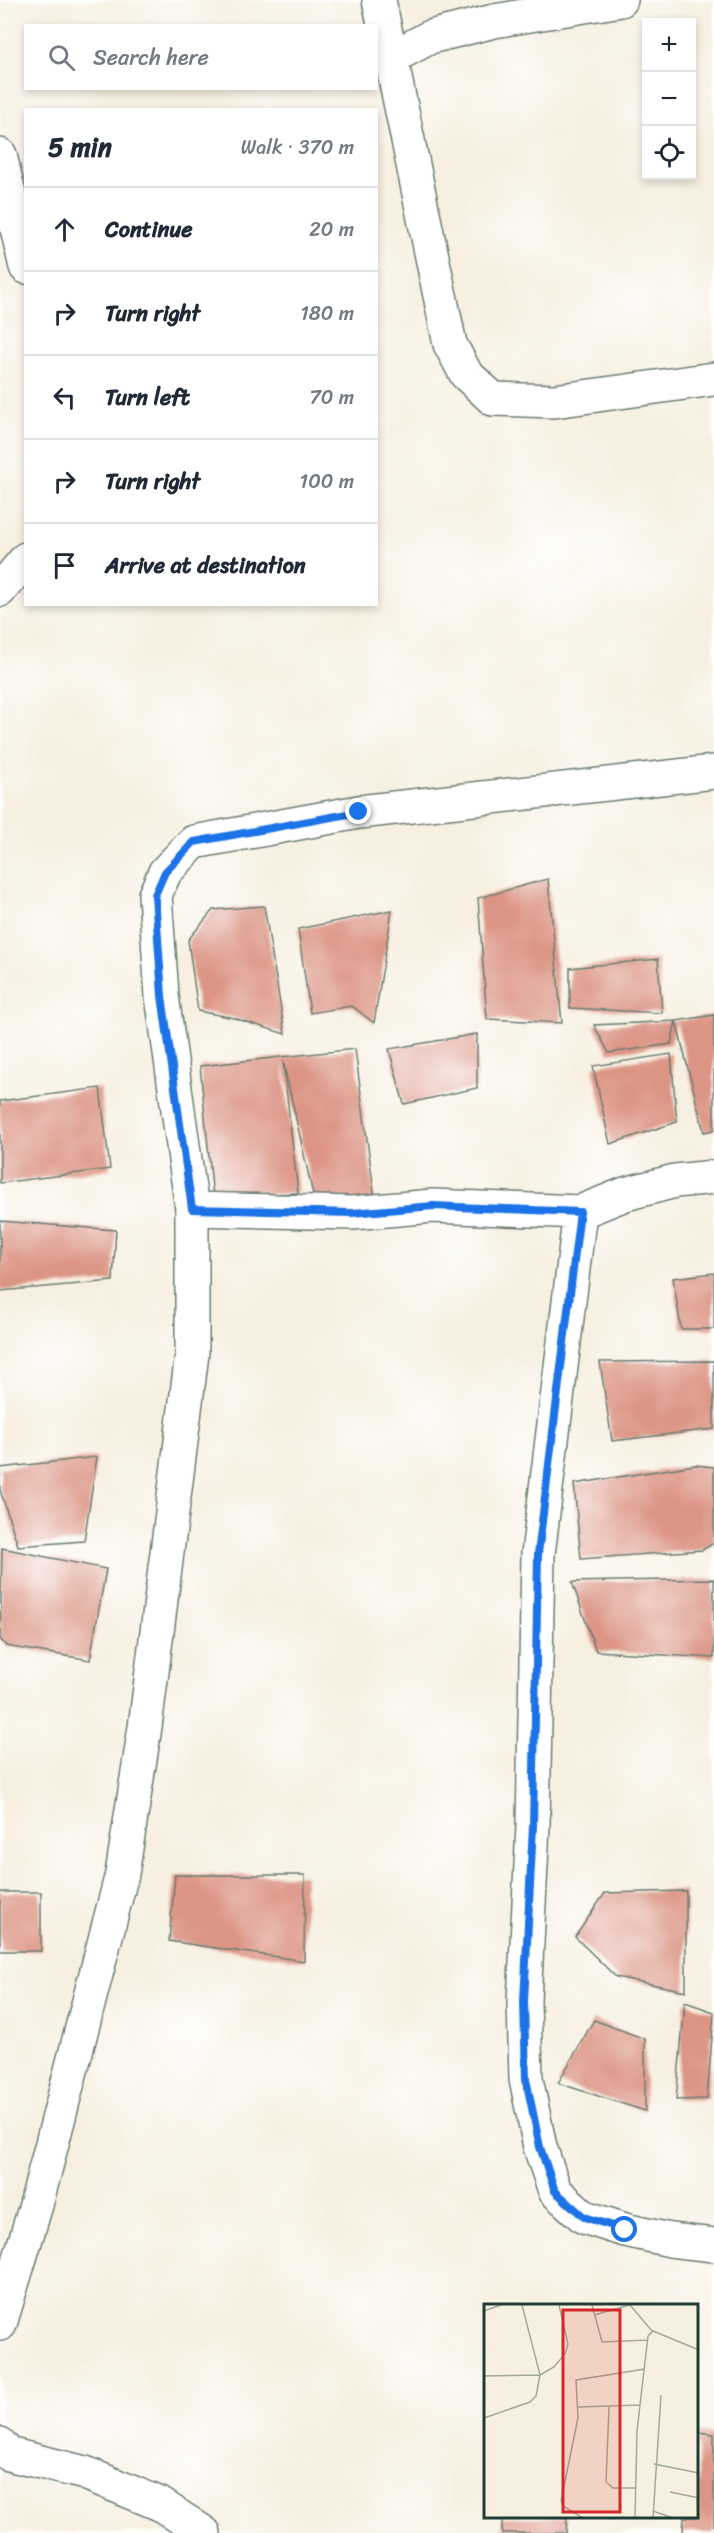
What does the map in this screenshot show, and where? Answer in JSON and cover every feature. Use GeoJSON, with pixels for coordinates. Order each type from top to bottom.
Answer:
{"type":"FeatureCollection","features":[{"type":"Feature","properties":{"kind":"street"},"geometry":{"type":"LineString","coordinates":[[380,0],[450,344],[466,374],[493,399],[554,400],[714,379]]}},
{"type":"Feature","properties":{"kind":"street"},"geometry":{"type":"LineString","coordinates":[[393,57],[430,37],[494,21],[621,0]]}},
{"type":"Feature","properties":{"kind":"street"},"geometry":{"type":"LineString","coordinates":[[0,155],[24,258]]}},
{"type":"Feature","properties":{"kind":"street"},"geometry":{"type":"LineString","coordinates":[[0,590],[24,561]]}},
{"type":"Feature","properties":{"kind":"street"},"geometry":{"type":"LineString","coordinates":[[0,2325],[36,2205],[122,1874],[145,1727],[192,1354],[192,1209],[162,996],[155,895],[165,872],[194,842],[359,812],[714,772]]}},
{"type":"Feature","properties":{"kind":"street"},"geometry":{"type":"LineString","coordinates":[[192,1209],[352,1213],[433,1206],[580,1212],[625,1194],[675,1181],[714,1177]]}},
{"type":"Feature","properties":{"kind":"street"},"geometry":{"type":"LineString","coordinates":[[580,1212],[538,1554],[533,1826],[524,2001],[526,2079],[540,2147],[555,2191],[584,2217],[625,2230],[714,2245]]}},
{"type":"Feature","properties":{"kind":"street"},"geometry":{"type":"LineString","coordinates":[[0,2444],[8,2454],[86,2473],[160,2504],[204,2533]]}},
{"type":"Feature","properties":{"kind":"building"},"geometry":{"type":"Polygon","coordinates":[[[548,879],[562,1023],[487,1019],[478,898],[548,879]]]}},
{"type":"Feature","properties":{"kind":"building"},"geometry":{"type":"Polygon","coordinates":[[[264,906],[285,1034],[234,1018],[198,1011],[188,940],[213,910],[264,906]]]}},
{"type":"Feature","properties":{"kind":"building"},"geometry":{"type":"Polygon","coordinates":[[[392,910],[374,1023],[352,1006],[310,1013],[298,929],[392,910]]]}},
{"type":"Feature","properties":{"kind":"building"},"geometry":{"type":"Polygon","coordinates":[[[658,959],[662,1013],[570,1008],[570,968],[658,959]]]}},
{"type":"Feature","properties":{"kind":"building"},"geometry":{"type":"Polygon","coordinates":[[[714,1015],[714,1130],[704,1132],[676,1021],[714,1015]]]}},
{"type":"Feature","properties":{"kind":"building"},"geometry":{"type":"Polygon","coordinates":[[[676,1021],[671,1044],[609,1053],[594,1025],[676,1021]]]}},
{"type":"Feature","properties":{"kind":"building"},"geometry":{"type":"Polygon","coordinates":[[[477,1034],[477,1088],[404,1104],[389,1049],[477,1034]]]}},
{"type":"Feature","properties":{"kind":"building"},"geometry":{"type":"Polygon","coordinates":[[[355,1049],[376,1207],[314,1199],[283,1061],[298,1193],[213,1197],[200,1066],[355,1049]]]}},
{"type":"Feature","properties":{"kind":"building"},"geometry":{"type":"Polygon","coordinates":[[[671,1054],[677,1122],[610,1144],[593,1066],[671,1054]]]}},
{"type":"Feature","properties":{"kind":"building"},"geometry":{"type":"Polygon","coordinates":[[[100,1088],[110,1169],[0,1183],[0,1101],[100,1088]]]}},
{"type":"Feature","properties":{"kind":"building"},"geometry":{"type":"Polygon","coordinates":[[[0,1221],[116,1230],[113,1281],[0,1291],[0,1221]]]}},
{"type":"Feature","properties":{"kind":"building"},"geometry":{"type":"Polygon","coordinates":[[[714,1273],[714,1329],[681,1329],[673,1278],[714,1273]]]}},
{"type":"Feature","properties":{"kind":"building"},"geometry":{"type":"Polygon","coordinates":[[[714,1361],[714,1429],[612,1441],[600,1362],[714,1361]]]}},
{"type":"Feature","properties":{"kind":"building"},"geometry":{"type":"Polygon","coordinates":[[[97,1457],[84,1541],[18,1546],[0,1490],[0,1468],[97,1457]]]}},
{"type":"Feature","properties":{"kind":"building"},"geometry":{"type":"Polygon","coordinates":[[[695,1465],[714,1467],[714,1543],[702,1550],[581,1559],[574,1484],[695,1465]]]}},
{"type":"Feature","properties":{"kind":"building"},"geometry":{"type":"Polygon","coordinates":[[[2,1548],[106,1569],[90,1660],[6,1646],[0,1639],[2,1548]]]}},
{"type":"Feature","properties":{"kind":"building"},"geometry":{"type":"Polygon","coordinates":[[[714,1579],[714,1658],[596,1651],[572,1582],[714,1579]]]}},
{"type":"Feature","properties":{"kind":"building"},"geometry":{"type":"Polygon","coordinates":[[[175,1875],[305,1875],[304,1961],[169,1941],[175,1875]]]}},
{"type":"Feature","properties":{"kind":"building"},"geometry":{"type":"Polygon","coordinates":[[[686,1891],[686,1991],[616,1977],[575,1937],[605,1893],[686,1891]]]}},
{"type":"Feature","properties":{"kind":"building"},"geometry":{"type":"Polygon","coordinates":[[[0,1892],[41,1892],[41,1951],[0,1951],[0,1892]]]}},
{"type":"Feature","properties":{"kind":"building"},"geometry":{"type":"Polygon","coordinates":[[[685,2002],[714,2012],[707,2099],[676,2100],[685,2002]]]}},
{"type":"Feature","properties":{"kind":"building"},"geometry":{"type":"Polygon","coordinates":[[[594,2020],[645,2039],[645,2111],[558,2083],[594,2020]]]}},
{"type":"Feature","properties":{"kind":"building"},"geometry":{"type":"Polygon","coordinates":[[[699,2432],[714,2434],[714,2533],[683,2533],[684,2518],[699,2518],[699,2432]]]}},
{"type":"Feature","properties":{"kind":"building"},"geometry":{"type":"Polygon","coordinates":[[[502,2518],[567,2518],[566,2533],[502,2533],[502,2518]]]}},
{"type":"Feature","properties":{"kind":"route"},"geometry":{"type":"LineString","coordinates":[[359,812],[194,842],[165,872],[155,895],[162,996],[192,1209],[352,1213],[433,1206],[580,1212],[538,1554],[533,1826],[524,2001],[526,2079],[540,2147],[555,2191],[584,2217],[625,2230]]}}]}
